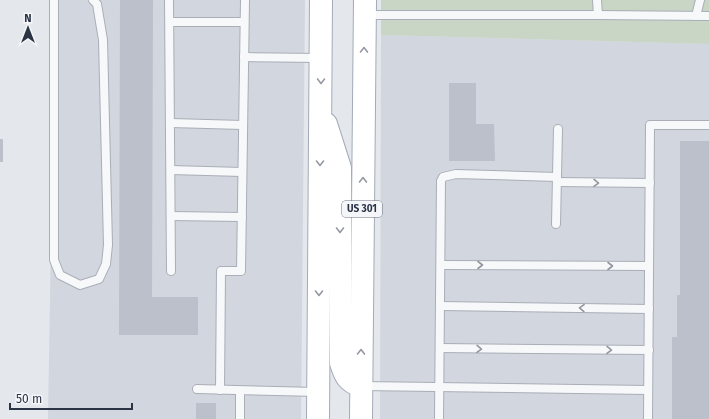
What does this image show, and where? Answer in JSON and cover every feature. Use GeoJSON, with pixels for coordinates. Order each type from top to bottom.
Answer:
{"type":"FeatureCollection","features":[{"type":"Feature","properties":{"kind":"main road"},"geometry":{"type":"LineString","coordinates":[[318,419],[321,0]]}},
{"type":"Feature","properties":{"kind":"main road","name":"US 301"},"geometry":{"type":"LineString","coordinates":[[361,419],[360,386],[365,8]]}},
{"type":"Feature","properties":{"kind":"main road"},"geometry":{"type":"LineString","coordinates":[[320,110],[330,133],[340,168],[341,363],[347,380],[352,384],[360,386]]}},
{"type":"Feature","properties":{"kind":"lane"},"geometry":{"type":"LineString","coordinates":[[54,0],[54,260],[60,274],[80,285],[99,279],[106,264],[108,245],[103,40],[97,4],[94,0]]}},
{"type":"Feature","properties":{"kind":"lane"},"geometry":{"type":"LineString","coordinates":[[169,0],[171,271]]}},
{"type":"Feature","properties":{"kind":"lane"},"geometry":{"type":"LineString","coordinates":[[220,390],[221,271],[241,271],[245,0]]}},
{"type":"Feature","properties":{"kind":"lane"},"geometry":{"type":"LineString","coordinates":[[597,0],[598,15]]}},
{"type":"Feature","properties":{"kind":"lane"},"geometry":{"type":"LineString","coordinates":[[696,16],[700,0]]}},
{"type":"Feature","properties":{"kind":"lane"},"geometry":{"type":"LineString","coordinates":[[365,8],[598,15],[709,16]]}},
{"type":"Feature","properties":{"kind":"lane"},"geometry":{"type":"LineString","coordinates":[[170,22],[244,22]]}},
{"type":"Feature","properties":{"kind":"lane"},"geometry":{"type":"LineString","coordinates":[[244,57],[321,58]]}},
{"type":"Feature","properties":{"kind":"lane"},"geometry":{"type":"LineString","coordinates":[[171,123],[243,125]]}},
{"type":"Feature","properties":{"kind":"lane"},"geometry":{"type":"LineString","coordinates":[[648,419],[650,125],[709,125]]}},
{"type":"Feature","properties":{"kind":"lane"},"geometry":{"type":"LineString","coordinates":[[556,224],[558,129]]}},
{"type":"Feature","properties":{"kind":"lane"},"geometry":{"type":"LineString","coordinates":[[171,170],[242,172]]}},
{"type":"Feature","properties":{"kind":"lane"},"geometry":{"type":"LineString","coordinates":[[440,419],[441,181],[443,177],[456,174],[557,180],[650,183]]}},
{"type":"Feature","properties":{"kind":"lane"},"geometry":{"type":"LineString","coordinates":[[171,216],[242,217]]}},
{"type":"Feature","properties":{"kind":"lane"},"geometry":{"type":"LineString","coordinates":[[441,265],[649,266]]}},
{"type":"Feature","properties":{"kind":"lane"},"geometry":{"type":"LineString","coordinates":[[441,306],[649,309]]}},
{"type":"Feature","properties":{"kind":"lane"},"geometry":{"type":"LineString","coordinates":[[440,348],[649,350]]}},
{"type":"Feature","properties":{"kind":"lane"},"geometry":{"type":"LineString","coordinates":[[360,386],[648,390]]}},
{"type":"Feature","properties":{"kind":"lane"},"geometry":{"type":"LineString","coordinates":[[198,389],[319,392]]}},
{"type":"Feature","properties":{"kind":"lane"},"geometry":{"type":"LineString","coordinates":[[240,391],[240,419]]}},
{"type":"Feature","properties":{"kind":"shaded area"},"geometry":{"type":"Polygon","coordinates":[[[55,0],[305,0],[301,419],[48,419],[55,0]]]}},
{"type":"Feature","properties":{"kind":"shaded area"},"geometry":{"type":"Polygon","coordinates":[[[381,35],[709,44],[709,419],[380,419],[381,35]]]}},
{"type":"Feature","properties":{"kind":"green space"},"geometry":{"type":"Polygon","coordinates":[[[381,0],[709,0],[709,44],[381,35],[381,0]]]}},
{"type":"Feature","properties":{"kind":"building"},"geometry":{"type":"Polygon","coordinates":[[[120,0],[153,0],[152,297],[198,297],[198,335],[119,335],[120,0]]]}},
{"type":"Feature","properties":{"kind":"building"},"geometry":{"type":"Polygon","coordinates":[[[449,83],[476,83],[476,124],[494,124],[495,161],[449,161],[449,83]]]}},
{"type":"Feature","properties":{"kind":"building"},"geometry":{"type":"Polygon","coordinates":[[[0,139],[3,139],[3,162],[0,162],[0,139]]]}},
{"type":"Feature","properties":{"kind":"building"},"geometry":{"type":"Polygon","coordinates":[[[680,141],[709,141],[709,419],[672,419],[672,337],[677,337],[677,295],[680,295],[680,141]]]}},
{"type":"Feature","properties":{"kind":"building"},"geometry":{"type":"Polygon","coordinates":[[[196,403],[216,403],[216,419],[196,419],[196,403]]]}}]}
